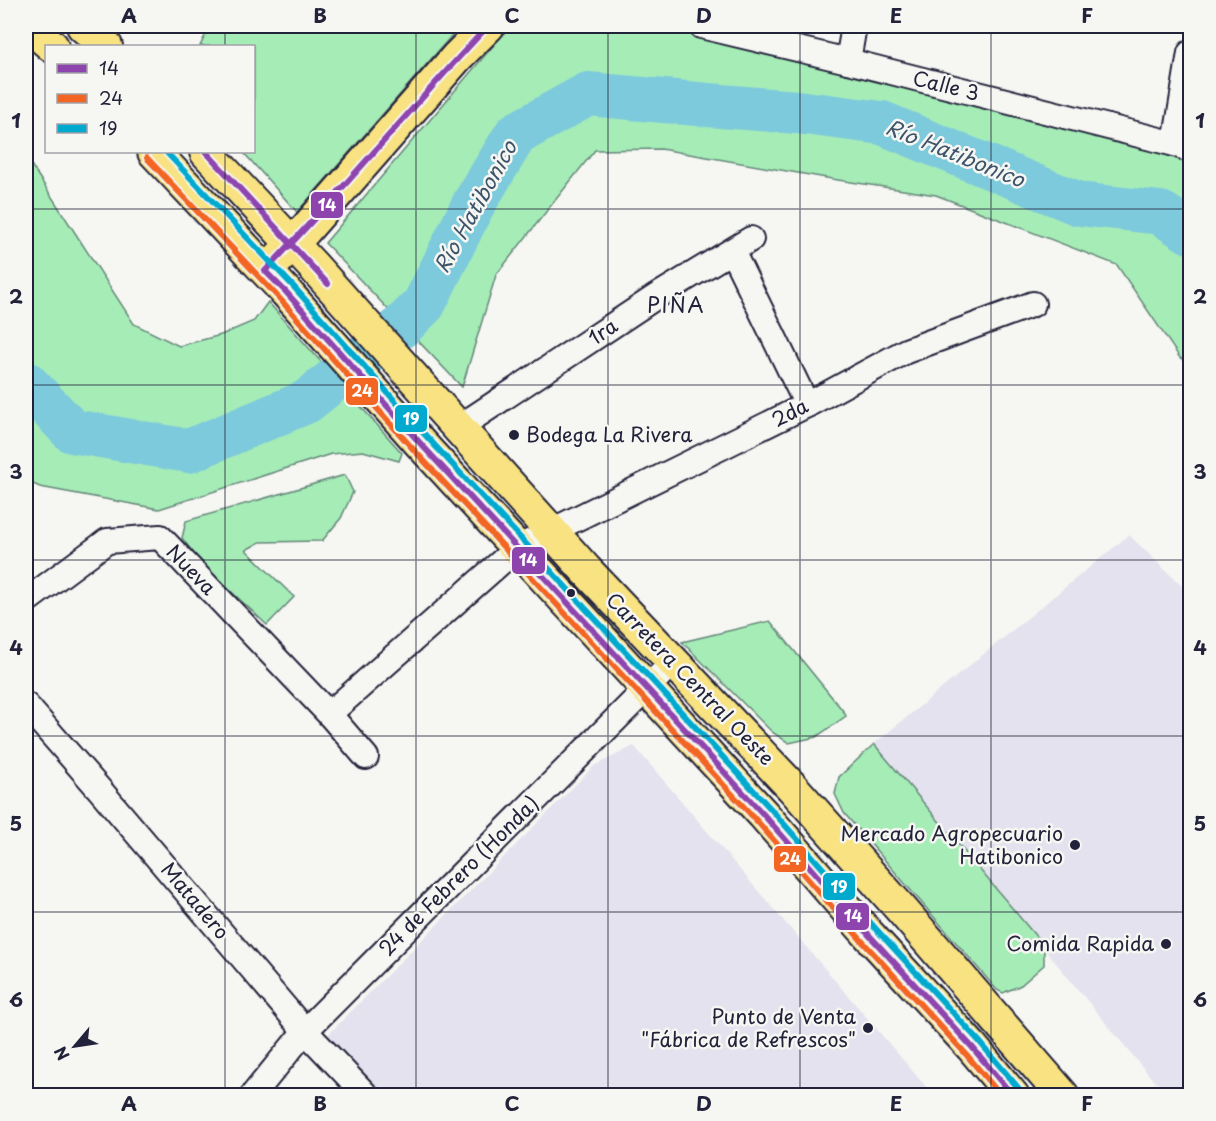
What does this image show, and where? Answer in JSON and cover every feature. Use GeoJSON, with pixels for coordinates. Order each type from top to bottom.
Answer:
{"type":"FeatureCollection","features":[{"type":"Feature","properties":{"kind":"main road"},"geometry":{"type":"LineString","coordinates":[[29,26],[51,45]]}},
{"type":"Feature","properties":{"kind":"main road"},"geometry":{"type":"LineString","coordinates":[[83,26],[105,45]]}},
{"type":"Feature","properties":{"kind":"main road"},"geometry":{"type":"LineString","coordinates":[[276,281],[302,255],[457,57],[488,26]]}},
{"type":"Feature","properties":{"kind":"main road","name":"Carretera Central Oeste"},"geometry":{"type":"LineString","coordinates":[[155,153],[276,281],[420,443],[770,822],[1013,1095]]}},
{"type":"Feature","properties":{"kind":"main road","name":"Carretera Central Oeste"},"geometry":{"type":"LineString","coordinates":[[207,153],[634,622],[792,787],[1063,1095]]}},
{"type":"Feature","properties":{"kind":"main road"},"geometry":{"type":"LineString","coordinates":[[972,1047],[1000,1022]]}},
{"type":"Feature","properties":{"kind":"street","name":"Calle 3"},"geometry":{"type":"LineString","coordinates":[[701,26],[848,61],[1183,147]]}},
{"type":"Feature","properties":{"kind":"street"},"geometry":{"type":"LineString","coordinates":[[848,61],[854,26]]}},
{"type":"Feature","properties":{"kind":"street"},"geometry":{"type":"LineString","coordinates":[[1183,147],[1191,53]]}},
{"type":"Feature","properties":{"kind":"street","name":"1ra"},"geometry":{"type":"LineString","coordinates":[[452,422],[742,245],[807,405]]}},
{"type":"Feature","properties":{"kind":"street","name":"2da"},"geometry":{"type":"LineString","coordinates":[[551,531],[807,405],[906,351],[1033,304]]}},
{"type":"Feature","properties":{"kind":"street"},"geometry":{"type":"LineString","coordinates":[[329,714],[517,548],[551,531]]}},
{"type":"Feature","properties":{"kind":"street","name":"Nueva"},"geometry":{"type":"LineString","coordinates":[[26,601],[107,541],[160,537],[329,714],[366,757]]}},
{"type":"Feature","properties":{"kind":"street","name":"24 de Febrero (Honda)"},"geometry":{"type":"LineString","coordinates":[[252,1095],[305,1031],[673,662]]}},
{"type":"Feature","properties":{"kind":"street","name":"Matadero"},"geometry":{"type":"LineString","coordinates":[[26,705],[305,1031],[367,1095]]}},
{"type":"Feature","properties":{"kind":"shaded area","name":"Mercado Agropecuario Hatibonico"},"geometry":{"type":"Polygon","coordinates":[[[1129,535],[1190,594],[1190,1095],[1175,1095],[1154,1081],[874,744],[1129,535]]]}},
{"type":"Feature","properties":{"kind":"shaded area"},"geometry":{"type":"Polygon","coordinates":[[[634,746],[933,1095],[379,1095],[324,1039],[594,766],[634,746]]]}},
{"type":"Feature","properties":{"kind":"green space"},"geometry":{"type":"Polygon","coordinates":[[[210,26],[460,26],[297,212],[244,153],[255,153],[255,45],[200,45],[210,26]]]}},
{"type":"Feature","properties":{"kind":"green space"},"geometry":{"type":"Polygon","coordinates":[[[510,26],[658,26],[845,64],[1190,162],[1190,363],[1180,358],[1117,265],[936,195],[661,149],[595,150],[496,275],[462,387],[325,243],[510,26]]]}},
{"type":"Feature","properties":{"kind":"green space"},"geometry":{"type":"Polygon","coordinates":[[[26,157],[134,324],[179,346],[221,335],[254,321],[268,302],[402,453],[399,461],[363,451],[331,454],[159,509],[40,487],[26,481],[26,157]]]}},
{"type":"Feature","properties":{"kind":"green space"},"geometry":{"type":"Polygon","coordinates":[[[345,475],[353,492],[341,518],[322,541],[260,542],[246,550],[294,597],[267,625],[201,563],[182,538],[186,521],[345,475]]]}},
{"type":"Feature","properties":{"kind":"green space"},"geometry":{"type":"Polygon","coordinates":[[[770,621],[846,716],[816,737],[789,743],[772,732],[682,642],[770,621]]]}},
{"type":"Feature","properties":{"kind":"green space"},"geometry":{"type":"Polygon","coordinates":[[[874,744],[1044,946],[1044,965],[1021,985],[1003,993],[997,990],[844,813],[835,794],[839,777],[874,744]]]}},
{"type":"Feature","properties":{"kind":"green space"},"geometry":{"type":"Polygon","coordinates":[[[1155,1085],[1170,1095],[1139,1095],[1155,1085]]]}},
{"type":"Feature","properties":{"kind":"waterway","name":"Río Hatibonico"},"geometry":{"type":"LineString","coordinates":[[26,383],[72,431],[189,451],[306,402],[403,325],[424,304],[473,205],[516,134],[588,94],[797,112],[882,123],[1079,204],[1161,213],[1190,232]]}},
{"type":"Feature","properties":{"kind":"transit line","name":"14"},"geometry":{"type":"LineString","coordinates":[[488,26],[265,271],[420,443],[763,814],[869,935],[972,1047],[1013,1096]]}},
{"type":"Feature","properties":{"kind":"transit line","name":"19"},"geometry":{"type":"LineString","coordinates":[[167,153],[293,286],[427,437],[770,808],[876,929],[979,1041],[1020,1090]]}},
{"type":"Feature","properties":{"kind":"transit line","name":"14"},"geometry":{"type":"LineString","coordinates":[[207,153],[328,284]]}},
{"type":"Feature","properties":{"kind":"transit line","name":"24"},"geometry":{"type":"LineString","coordinates":[[147,158],[279,298],[413,449],[756,820],[1001,1096]]}},
{"type":"Feature","properties":{"kind":"place","name":"Bodega La Rivera"},"geometry":{"type":"Point","coordinates":[514,435]}},
{"type":"Feature","properties":{"kind":"place","name":"Mercado Agropecuario Hatibonico"},"geometry":{"type":"Point","coordinates":[1075,845]}},
{"type":"Feature","properties":{"kind":"place","name":"Comida Rapida"},"geometry":{"type":"Point","coordinates":[1166,944]}},
{"type":"Feature","properties":{"kind":"place","name":"Punto de Venta \"Fábrica de Refrescos\""},"geometry":{"type":"Point","coordinates":[868,1028]}},
{"type":"Feature","properties":{"kind":"district","name":"PIÑA"},"geometry":{"type":"Point","coordinates":[676,306]}}]}
